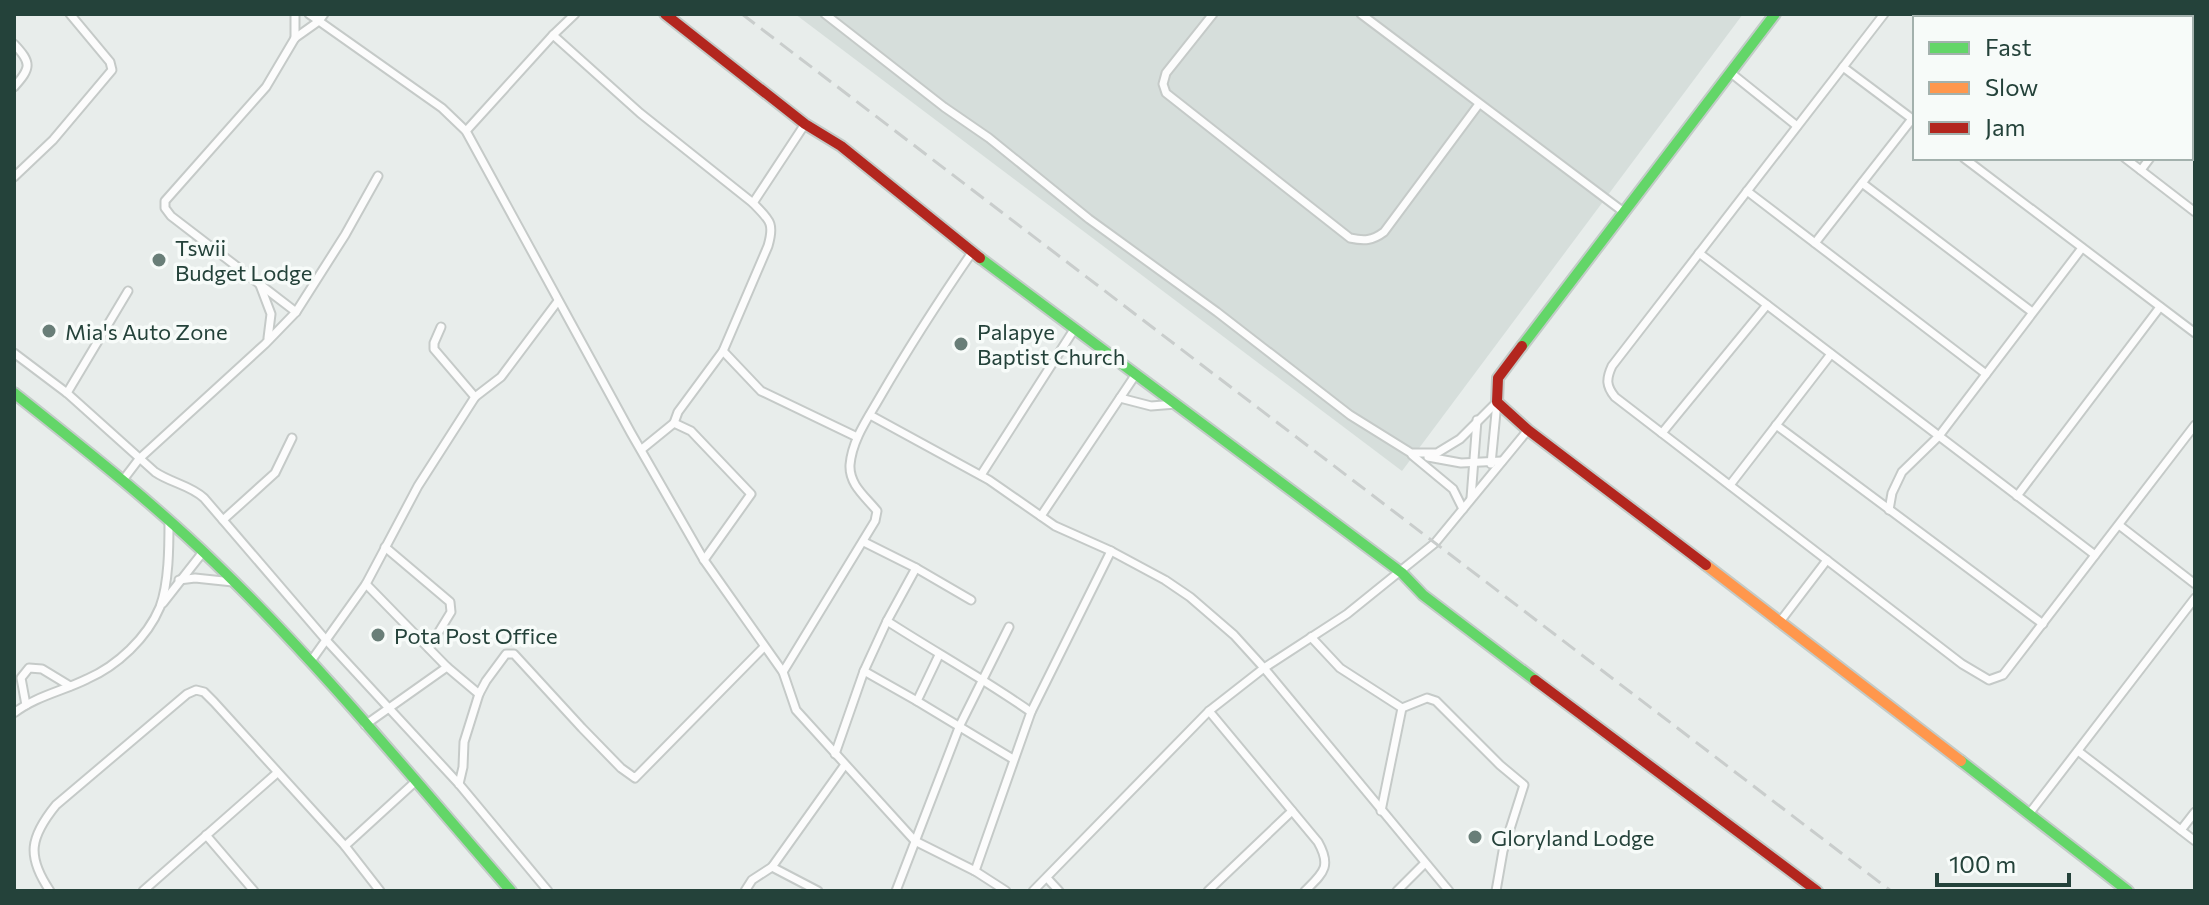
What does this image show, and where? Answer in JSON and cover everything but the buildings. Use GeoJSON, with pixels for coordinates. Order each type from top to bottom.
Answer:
{"type":"FeatureCollection","features":[{"type":"Feature","properties":{"kind":"street"},"geometry":{"type":"LineString","coordinates":[[14,177],[53,140],[112,70],[110,62],[70,14]]}},
{"type":"Feature","properties":{"kind":"street"},"geometry":{"type":"LineString","coordinates":[[295,14],[295,38]]}},
{"type":"Feature","properties":{"kind":"street"},"geometry":{"type":"LineString","coordinates":[[309,14],[322,17],[442,108],[466,131],[704,560],[763,648],[783,672],[796,710],[915,841],[975,871],[1006,891]]}},
{"type":"Feature","properties":{"kind":"street"},"geometry":{"type":"LineString","coordinates":[[466,131],[575,14]]}},
{"type":"Feature","properties":{"kind":"street"},"geometry":{"type":"LineString","coordinates":[[665,14],[805,124],[841,146],[1011,283],[1402,573],[1423,595],[1817,891]]}},
{"type":"Feature","properties":{"kind":"street"},"geometry":{"type":"LineString","coordinates":[[825,14],[1001,147],[1089,219],[1350,415],[1411,453],[1453,489],[1463,509]]}},
{"type":"Feature","properties":{"kind":"street"},"geometry":{"type":"LineString","coordinates":[[1213,14],[1166,73],[1163,84],[1166,93],[1350,238],[1364,241],[1384,232],[1479,104]]}},
{"type":"Feature","properties":{"kind":"street"},"geometry":{"type":"LineString","coordinates":[[1361,14],[1625,213]]}},
{"type":"Feature","properties":{"kind":"street"},"geometry":{"type":"LineString","coordinates":[[1488,478],[1498,378],[1775,14]]}},
{"type":"Feature","properties":{"kind":"street"},"geometry":{"type":"LineString","coordinates":[[1884,14],[1608,375],[1609,389],[1615,397],[1984,679],[1995,680],[2003,675],[2195,425]]}},
{"type":"Feature","properties":{"kind":"street"},"geometry":{"type":"LineString","coordinates":[[296,312],[171,216],[165,208],[165,201],[266,87],[295,38],[322,17]]}},
{"type":"Feature","properties":{"kind":"street"},"geometry":{"type":"LineString","coordinates":[[553,35],[640,113],[753,203],[770,220],[773,229],[723,351],[678,412],[674,423],[642,449]]}},
{"type":"Feature","properties":{"kind":"street"},"geometry":{"type":"LineString","coordinates":[[14,44],[27,58],[28,65],[26,75],[14,87]]}},
{"type":"Feature","properties":{"kind":"street"},"geometry":{"type":"LineString","coordinates":[[1843,67],[1913,119]]}},
{"type":"Feature","properties":{"kind":"street"},"geometry":{"type":"LineString","coordinates":[[1731,73],[1797,126]]}},
{"type":"Feature","properties":{"kind":"street"},"geometry":{"type":"LineString","coordinates":[[1815,243],[1913,121]]}},
{"type":"Feature","properties":{"kind":"street"},"geometry":{"type":"LineString","coordinates":[[753,203],[805,124]]}},
{"type":"Feature","properties":{"kind":"street"},"geometry":{"type":"LineString","coordinates":[[1967,160],[2195,333]]}},
{"type":"Feature","properties":{"kind":"street"},"geometry":{"type":"LineString","coordinates":[[2128,160],[2195,212]]}},
{"type":"Feature","properties":{"kind":"street"},"geometry":{"type":"LineString","coordinates":[[2141,170],[2148,160]]}},
{"type":"Feature","properties":{"kind":"street"},"geometry":{"type":"LineString","coordinates":[[123,480],[139,459],[296,312],[378,176]]}},
{"type":"Feature","properties":{"kind":"street"},"geometry":{"type":"LineString","coordinates":[[1862,183],[2032,312]]}},
{"type":"Feature","properties":{"kind":"street"},"geometry":{"type":"LineString","coordinates":[[1747,191],[1986,374]]}},
{"type":"Feature","properties":{"kind":"street"},"geometry":{"type":"LineString","coordinates":[[1889,510],[1892,493],[1902,472],[1939,436],[2082,248]]}},
{"type":"Feature","properties":{"kind":"street"},"geometry":{"type":"LineString","coordinates":[[783,672],[864,542],[877,511],[854,484],[850,465],[857,437],[933,308],[973,251]]}},
{"type":"Feature","properties":{"kind":"street"},"geometry":{"type":"LineString","coordinates":[[1699,253],[2095,555]]}},
{"type":"Feature","properties":{"kind":"street"},"geometry":{"type":"LineString","coordinates":[[260,284],[271,314],[270,332],[265,344]]}},
{"type":"Feature","properties":{"kind":"street"},"geometry":{"type":"LineString","coordinates":[[67,393],[128,291]]}},
{"type":"Feature","properties":{"kind":"street"},"geometry":{"type":"LineString","coordinates":[[311,661],[366,584],[418,486],[475,397],[501,377],[558,301]]}},
{"type":"Feature","properties":{"kind":"street"},"geometry":{"type":"LineString","coordinates":[[1662,433],[1767,305]]}},
{"type":"Feature","properties":{"kind":"street"},"geometry":{"type":"LineString","coordinates":[[2017,496],[2160,307]]}},
{"type":"Feature","properties":{"kind":"street"},"geometry":{"type":"LineString","coordinates":[[441,327],[434,349],[475,397]]}},
{"type":"Feature","properties":{"kind":"street"},"geometry":{"type":"LineString","coordinates":[[981,475],[1075,328]]}},
{"type":"Feature","properties":{"kind":"street"},"geometry":{"type":"LineString","coordinates":[[723,351],[761,391],[857,437]]}},
{"type":"Feature","properties":{"kind":"street"},"geometry":{"type":"LineString","coordinates":[[14,353],[67,393],[165,479],[199,493],[326,640],[459,784],[548,891]]}},
{"type":"Feature","properties":{"kind":"street"},"geometry":{"type":"LineString","coordinates":[[1730,485],[1831,354]]}},
{"type":"Feature","properties":{"kind":"street"},"geometry":{"type":"LineString","coordinates":[[1041,516],[1136,374]]}},
{"type":"Feature","properties":{"kind":"street"},"geometry":{"type":"LineString","coordinates":[[14,393],[123,480],[233,582],[311,661],[511,891]]}},
{"type":"Feature","properties":{"kind":"street"},"geometry":{"type":"LineString","coordinates":[[1120,398],[1151,406],[1176,404]]}},
{"type":"Feature","properties":{"kind":"street"},"geometry":{"type":"LineString","coordinates":[[1422,455],[1437,453],[1460,439],[1497,402]]}},
{"type":"Feature","properties":{"kind":"street"},"geometry":{"type":"LineString","coordinates":[[1497,402],[1528,430],[2128,891]]}},
{"type":"Feature","properties":{"kind":"street"},"geometry":{"type":"LineString","coordinates":[[870,415],[981,475],[1041,516],[1111,551],[1190,597],[1234,635],[1264,668],[1449,891]]}},
{"type":"Feature","properties":{"kind":"street"},"geometry":{"type":"LineString","coordinates":[[1471,500],[1477,420]]}},
{"type":"Feature","properties":{"kind":"street"},"geometry":{"type":"LineString","coordinates":[[674,423],[691,431],[751,494],[704,560]]}},
{"type":"Feature","properties":{"kind":"street"},"geometry":{"type":"LineString","coordinates":[[1776,425],[2043,624]]}},
{"type":"Feature","properties":{"kind":"street"},"geometry":{"type":"LineString","coordinates":[[1033,891],[1209,711],[1264,668],[1347,614],[1402,573],[1435,543],[1528,430]]}},
{"type":"Feature","properties":{"kind":"street"},"geometry":{"type":"LineString","coordinates":[[223,520],[275,473],[292,438]]}},
{"type":"Feature","properties":{"kind":"street"},"geometry":{"type":"LineString","coordinates":[[1411,453],[1474,463],[1502,461]]}},
{"type":"Feature","properties":{"kind":"street"},"geometry":{"type":"LineString","coordinates":[[159,608],[169,550],[169,521]]}},
{"type":"Feature","properties":{"kind":"street"},"geometry":{"type":"LineString","coordinates":[[2119,525],[2195,584]]}},
{"type":"Feature","properties":{"kind":"street"},"geometry":{"type":"LineString","coordinates":[[864,542],[971,600]]}},
{"type":"Feature","properties":{"kind":"street"},"geometry":{"type":"LineString","coordinates":[[385,547],[450,602],[451,612],[429,648]]}},
{"type":"Feature","properties":{"kind":"street"},"geometry":{"type":"LineString","coordinates":[[975,871],[1031,712],[1111,551]]}},
{"type":"Feature","properties":{"kind":"street"},"geometry":{"type":"LineString","coordinates":[[14,713],[93,676],[123,656],[203,552]]}},
{"type":"Feature","properties":{"kind":"street"},"geometry":{"type":"LineString","coordinates":[[1779,623],[1827,560]]}},
{"type":"Feature","properties":{"kind":"street"},"geometry":{"type":"LineString","coordinates":[[835,754],[864,671],[916,568]]}},
{"type":"Feature","properties":{"kind":"street"},"geometry":{"type":"LineString","coordinates":[[179,580],[195,578],[233,582]]}},
{"type":"Feature","properties":{"kind":"street"},"geometry":{"type":"LineString","coordinates":[[366,584],[447,667],[479,694]]}},
{"type":"Feature","properties":{"kind":"street"},"geometry":{"type":"LineString","coordinates":[[2029,814],[2195,598]]}},
{"type":"Feature","properties":{"kind":"street"},"geometry":{"type":"LineString","coordinates":[[887,621],[939,655],[982,677],[1031,712]]}},
{"type":"Feature","properties":{"kind":"street"},"geometry":{"type":"LineString","coordinates":[[896,891],[960,725],[1009,627]]}},
{"type":"Feature","properties":{"kind":"street"},"geometry":{"type":"LineString","coordinates":[[1311,637],[1340,668],[1402,708]]}},
{"type":"Feature","properties":{"kind":"street"},"geometry":{"type":"LineString","coordinates":[[459,784],[464,742],[479,694],[506,654],[514,654],[621,768],[635,778],[763,648]]}},
{"type":"Feature","properties":{"kind":"street"},"geometry":{"type":"LineString","coordinates":[[917,701],[939,655]]}},
{"type":"Feature","properties":{"kind":"street"},"geometry":{"type":"LineString","coordinates":[[365,725],[447,667]]}},
{"type":"Feature","properties":{"kind":"street"},"geometry":{"type":"LineString","coordinates":[[26,705],[21,678],[29,668],[42,669],[70,686]]}},
{"type":"Feature","properties":{"kind":"street"},"geometry":{"type":"LineString","coordinates":[[864,671],[1013,759]]}},
{"type":"Feature","properties":{"kind":"street"},"geometry":{"type":"LineString","coordinates":[[50,891],[35,861],[35,842],[40,825],[56,805],[187,694],[196,690],[204,692],[345,846],[380,891]]}},
{"type":"Feature","properties":{"kind":"street"},"geometry":{"type":"LineString","coordinates":[[1402,708],[1427,698],[1436,701],[1524,785],[1503,851],[1496,891]]}},
{"type":"Feature","properties":{"kind":"street"},"geometry":{"type":"LineString","coordinates":[[1381,811],[1402,708]]}},
{"type":"Feature","properties":{"kind":"street"},"geometry":{"type":"LineString","coordinates":[[1209,711],[1318,842],[1326,856],[1325,868],[1305,891]]}},
{"type":"Feature","properties":{"kind":"street"},"geometry":{"type":"LineString","coordinates":[[2078,751],[2195,841]]}},
{"type":"Feature","properties":{"kind":"street"},"geometry":{"type":"LineString","coordinates":[[745,891],[752,880],[772,867],[844,766]]}},
{"type":"Feature","properties":{"kind":"street"},"geometry":{"type":"LineString","coordinates":[[143,891],[277,773]]}},
{"type":"Feature","properties":{"kind":"street"},"geometry":{"type":"LineString","coordinates":[[345,846],[415,782]]}},
{"type":"Feature","properties":{"kind":"street"},"geometry":{"type":"LineString","coordinates":[[1208,891],[1292,811]]}},
{"type":"Feature","properties":{"kind":"street"},"geometry":{"type":"LineString","coordinates":[[2181,830],[2195,812]]}},
{"type":"Feature","properties":{"kind":"street"},"geometry":{"type":"LineString","coordinates":[[206,835],[254,891]]}},
{"type":"Feature","properties":{"kind":"street"},"geometry":{"type":"LineString","coordinates":[[1397,891],[1424,864]]}},
{"type":"Feature","properties":{"kind":"street"},"geometry":{"type":"LineString","coordinates":[[772,867],[818,891]]}},
{"type":"Feature","properties":{"kind":"street"},"geometry":{"type":"LineString","coordinates":[[1047,878],[1059,891]]}},
{"type":"Feature","properties":{"kind":"shaded area"},"geometry":{"type":"Polygon","coordinates":[[[795,14],[1743,14],[1402,471],[795,14]]]}},
{"type":"Feature","properties":{"kind":"railway"},"geometry":{"type":"LineString","coordinates":[[742,14],[1891,891]]}},
{"type":"Feature","properties":{"kind":"traffic: fast"},"geometry":{"type":"LineString","coordinates":[[1522,346],[1775,14]]}},
{"type":"Feature","properties":{"kind":"traffic: fast"},"geometry":{"type":"LineString","coordinates":[[980,258],[1402,573],[1423,595],[1535,680]]}},
{"type":"Feature","properties":{"kind":"traffic: fast"},"geometry":{"type":"LineString","coordinates":[[14,393],[166,517],[253,601],[366,723],[511,891]]}},
{"type":"Feature","properties":{"kind":"traffic: fast"},"geometry":{"type":"LineString","coordinates":[[1961,761],[2128,891]]}},
{"type":"Feature","properties":{"kind":"traffic: slow"},"geometry":{"type":"LineString","coordinates":[[1706,565],[1961,761]]}},
{"type":"Feature","properties":{"kind":"traffic: jam"},"geometry":{"type":"LineString","coordinates":[[665,14],[805,124],[841,146],[980,258]]}},
{"type":"Feature","properties":{"kind":"traffic: jam"},"geometry":{"type":"LineString","coordinates":[[1522,346],[1498,378],[1497,402],[1528,430],[1706,565]]}},
{"type":"Feature","properties":{"kind":"traffic: jam"},"geometry":{"type":"LineString","coordinates":[[1535,680],[1817,891]]}},
{"type":"Feature","properties":{"kind":"place","name":"Tswii Budget Lodge"},"geometry":{"type":"Point","coordinates":[159,260]}},
{"type":"Feature","properties":{"kind":"place","name":"Mia's Auto Zone"},"geometry":{"type":"Point","coordinates":[49,331]}},
{"type":"Feature","properties":{"kind":"place","name":"Palapye Baptist Church"},"geometry":{"type":"Point","coordinates":[961,344]}},
{"type":"Feature","properties":{"kind":"place","name":"Pota Post Office"},"geometry":{"type":"Point","coordinates":[378,635]}},
{"type":"Feature","properties":{"kind":"place","name":"Gloryland Lodge"},"geometry":{"type":"Point","coordinates":[1475,837]}}]}
